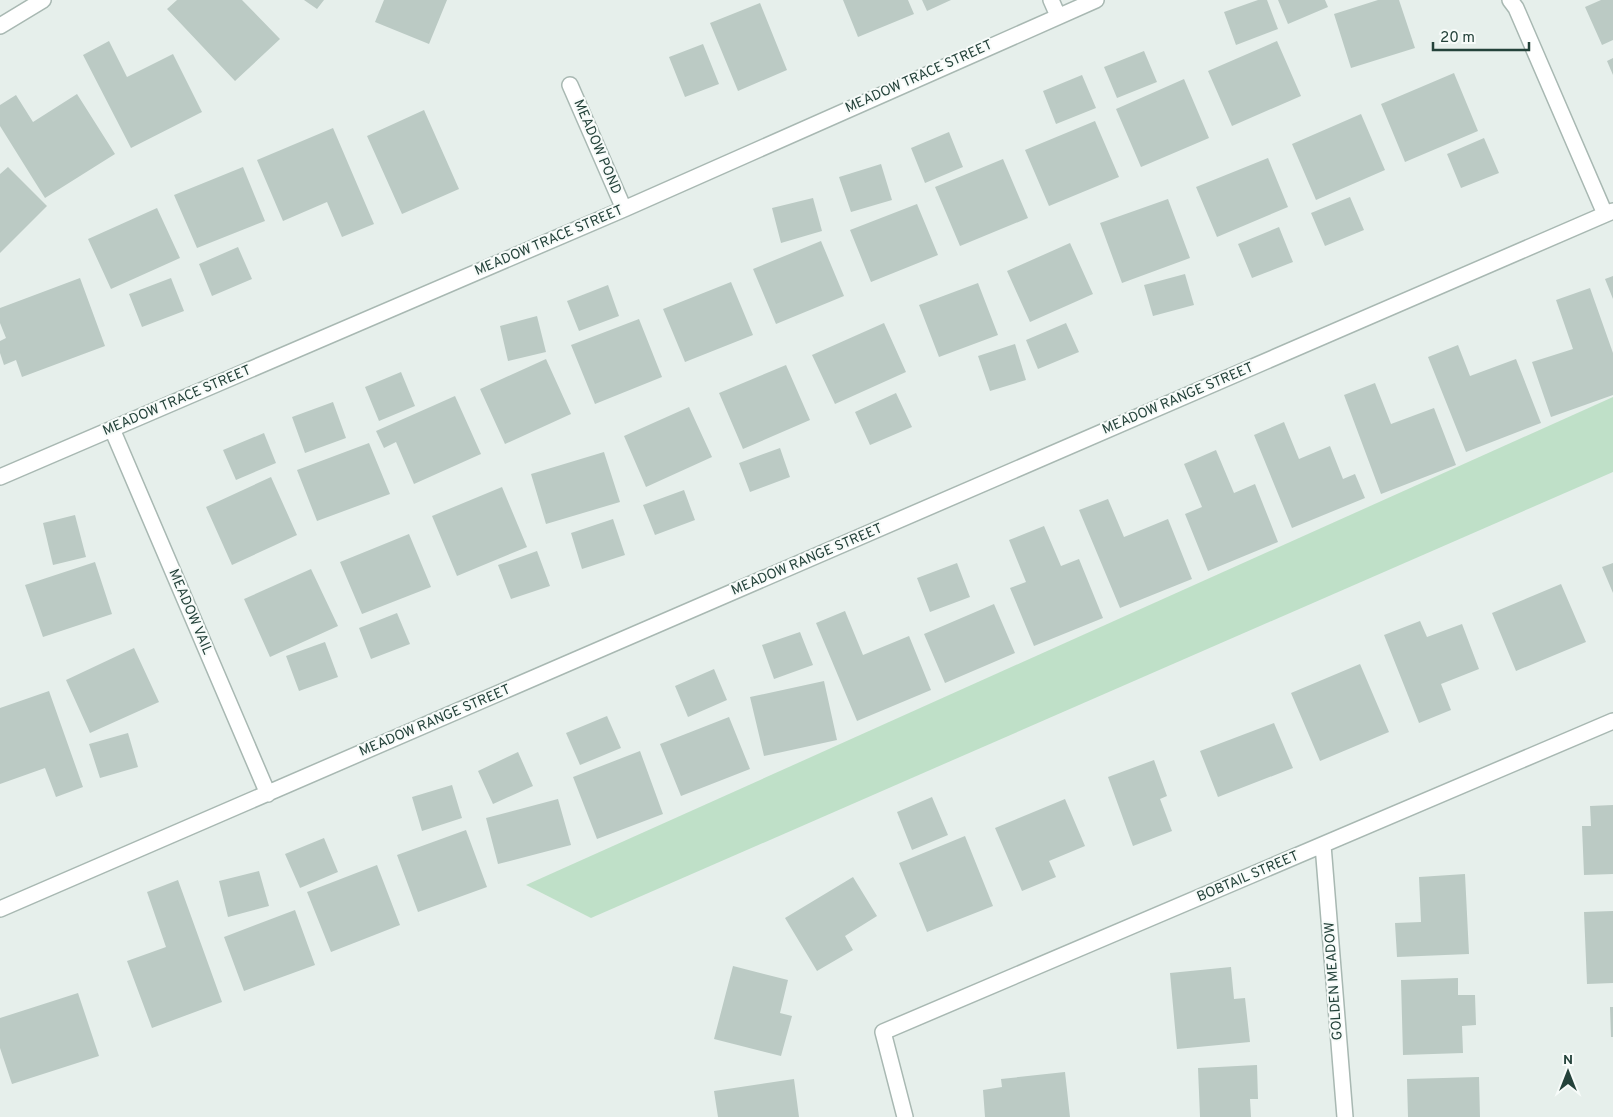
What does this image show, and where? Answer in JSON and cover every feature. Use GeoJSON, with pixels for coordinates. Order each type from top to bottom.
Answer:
{"type":"FeatureCollection","features":[{"type":"Feature","properties":{"kind":"street"},"geometry":{"type":"LineString","coordinates":[[0,26],[43,0]]}},
{"type":"Feature","properties":{"kind":"street"},"geometry":{"type":"LineString","coordinates":[[1051,0],[1058,16]]}},
{"type":"Feature","properties":{"kind":"street","name":"MEADOW TRACE STREET"},"geometry":{"type":"LineString","coordinates":[[0,477],[624,209],[1096,0]]}},
{"type":"Feature","properties":{"kind":"street"},"geometry":{"type":"LineString","coordinates":[[1510,0],[1516,8],[1609,213]]}},
{"type":"Feature","properties":{"kind":"street","name":"MEADOW POND"},"geometry":{"type":"LineString","coordinates":[[570,85],[624,209]]}},
{"type":"Feature","properties":{"kind":"street","name":"MEADOW RANGE STREET"},"geometry":{"type":"LineString","coordinates":[[0,909],[1609,213]]}},
{"type":"Feature","properties":{"kind":"street","name":"MEADOW VAIL"},"geometry":{"type":"LineString","coordinates":[[112,429],[268,794]]}},
{"type":"Feature","properties":{"kind":"street","name":"BOBTAIL STREET"},"geometry":{"type":"LineString","coordinates":[[905,1117],[883,1032],[1613,721]]}},
{"type":"Feature","properties":{"kind":"street","name":"GOLDEN MEADOW"},"geometry":{"type":"LineString","coordinates":[[1324,844],[1345,1117]]}},
{"type":"Feature","properties":{"kind":"green space"},"geometry":{"type":"Polygon","coordinates":[[[1613,397],[1613,472],[591,918],[526,885],[1613,397]]]}},
{"type":"Feature","properties":{"kind":"building"},"geometry":{"type":"Polygon","coordinates":[[[177,0],[242,0],[280,39],[235,81],[167,9],[177,0]]]}},
{"type":"Feature","properties":{"kind":"building"},"geometry":{"type":"Polygon","coordinates":[[[304,0],[324,0],[317,9],[304,0]]]}},
{"type":"Feature","properties":{"kind":"building"},"geometry":{"type":"Polygon","coordinates":[[[384,0],[447,0],[429,44],[375,22],[384,0]]]}},
{"type":"Feature","properties":{"kind":"building"},"geometry":{"type":"Polygon","coordinates":[[[843,0],[908,0],[914,14],[858,37],[843,0]]]}},
{"type":"Feature","properties":{"kind":"building"},"geometry":{"type":"Polygon","coordinates":[[[922,0],[951,0],[927,11],[922,0]]]}},
{"type":"Feature","properties":{"kind":"building"},"geometry":{"type":"Polygon","coordinates":[[[1258,0],[1267,0],[1278,29],[1236,45],[1224,12],[1258,0]]]}},
{"type":"Feature","properties":{"kind":"building"},"geometry":{"type":"Polygon","coordinates":[[[1278,0],[1325,0],[1328,7],[1288,24],[1278,0]]]}},
{"type":"Feature","properties":{"kind":"building"},"geometry":{"type":"Polygon","coordinates":[[[1378,0],[1399,0],[1415,48],[1351,68],[1334,14],[1378,0]]]}},
{"type":"Feature","properties":{"kind":"building"},"geometry":{"type":"Polygon","coordinates":[[[1601,0],[1613,0],[1613,40],[1602,45],[1585,7],[1601,0]]]}},
{"type":"Feature","properties":{"kind":"building"},"geometry":{"type":"Polygon","coordinates":[[[760,3],[787,70],[738,91],[710,23],[760,3]]]}},
{"type":"Feature","properties":{"kind":"building"},"geometry":{"type":"Polygon","coordinates":[[[109,41],[127,77],[173,54],[202,112],[131,148],[83,55],[109,41]]]}},
{"type":"Feature","properties":{"kind":"building"},"geometry":{"type":"Polygon","coordinates":[[[1277,41],[1301,96],[1232,126],[1208,71],[1277,41]]]}},
{"type":"Feature","properties":{"kind":"building"},"geometry":{"type":"Polygon","coordinates":[[[703,44],[719,84],[685,97],[669,57],[703,44]]]}},
{"type":"Feature","properties":{"kind":"building"},"geometry":{"type":"Polygon","coordinates":[[[1144,51],[1157,82],[1117,98],[1104,67],[1144,51]]]}},
{"type":"Feature","properties":{"kind":"building"},"geometry":{"type":"Polygon","coordinates":[[[1613,58],[1613,75],[1607,61],[1613,58]]]}},
{"type":"Feature","properties":{"kind":"building"},"geometry":{"type":"Polygon","coordinates":[[[1454,73],[1478,131],[1405,162],[1381,104],[1454,73]]]}},
{"type":"Feature","properties":{"kind":"building"},"geometry":{"type":"Polygon","coordinates":[[[1082,75],[1096,108],[1056,124],[1043,91],[1082,75]]]}},
{"type":"Feature","properties":{"kind":"building"},"geometry":{"type":"Polygon","coordinates":[[[1184,79],[1209,138],[1141,167],[1116,109],[1184,79]]]}},
{"type":"Feature","properties":{"kind":"building"},"geometry":{"type":"Polygon","coordinates":[[[77,94],[115,154],[45,198],[0,126],[0,105],[16,95],[33,122],[77,94]]]}},
{"type":"Feature","properties":{"kind":"building"},"geometry":{"type":"Polygon","coordinates":[[[424,110],[459,189],[402,214],[367,136],[424,110]]]}},
{"type":"Feature","properties":{"kind":"building"},"geometry":{"type":"Polygon","coordinates":[[[1361,114],[1385,170],[1316,200],[1292,144],[1361,114]]]}},
{"type":"Feature","properties":{"kind":"building"},"geometry":{"type":"Polygon","coordinates":[[[1095,121],[1119,177],[1049,206],[1025,150],[1095,121]]]}},
{"type":"Feature","properties":{"kind":"building"},"geometry":{"type":"Polygon","coordinates":[[[333,128],[374,224],[342,237],[327,202],[283,221],[257,160],[333,128]]]}},
{"type":"Feature","properties":{"kind":"building"},"geometry":{"type":"Polygon","coordinates":[[[949,132],[963,167],[925,183],[911,148],[949,132]]]}},
{"type":"Feature","properties":{"kind":"building"},"geometry":{"type":"Polygon","coordinates":[[[1484,138],[1499,173],[1461,188],[1447,154],[1484,138]]]}},
{"type":"Feature","properties":{"kind":"building"},"geometry":{"type":"Polygon","coordinates":[[[1268,158],[1288,207],[1217,237],[1196,187],[1268,158]]]}},
{"type":"Feature","properties":{"kind":"building"},"geometry":{"type":"Polygon","coordinates":[[[1003,159],[1028,218],[960,246],[935,187],[1003,159]]]}},
{"type":"Feature","properties":{"kind":"building"},"geometry":{"type":"Polygon","coordinates":[[[881,164],[892,200],[851,212],[839,177],[881,164]]]}},
{"type":"Feature","properties":{"kind":"building"},"geometry":{"type":"Polygon","coordinates":[[[8,167],[47,206],[0,253],[0,174],[8,167]]]}},
{"type":"Feature","properties":{"kind":"building"},"geometry":{"type":"Polygon","coordinates":[[[243,167],[265,221],[197,248],[174,195],[243,167]]]}},
{"type":"Feature","properties":{"kind":"building"},"geometry":{"type":"Polygon","coordinates":[[[1350,197],[1364,230],[1325,246],[1311,213],[1350,197]]]}},
{"type":"Feature","properties":{"kind":"building"},"geometry":{"type":"Polygon","coordinates":[[[813,198],[822,231],[781,243],[772,208],[813,198]]]}},
{"type":"Feature","properties":{"kind":"building"},"geometry":{"type":"Polygon","coordinates":[[[1168,199],[1190,258],[1122,283],[1100,223],[1168,199]]]}},
{"type":"Feature","properties":{"kind":"building"},"geometry":{"type":"Polygon","coordinates":[[[917,204],[938,255],[871,282],[850,230],[917,204]]]}},
{"type":"Feature","properties":{"kind":"building"},"geometry":{"type":"Polygon","coordinates":[[[157,208],[180,258],[111,289],[88,239],[157,208]]]}},
{"type":"Feature","properties":{"kind":"building"},"geometry":{"type":"Polygon","coordinates":[[[1279,227],[1293,262],[1252,278],[1238,244],[1279,227]]]}},
{"type":"Feature","properties":{"kind":"building"},"geometry":{"type":"Polygon","coordinates":[[[821,241],[844,296],[776,324],[753,269],[821,241]]]}},
{"type":"Feature","properties":{"kind":"building"},"geometry":{"type":"Polygon","coordinates":[[[1070,243],[1093,294],[1030,322],[1007,271],[1070,243]]]}},
{"type":"Feature","properties":{"kind":"building"},"geometry":{"type":"Polygon","coordinates":[[[238,247],[252,279],[212,296],[199,264],[238,247]]]}},
{"type":"Feature","properties":{"kind":"building"},"geometry":{"type":"Polygon","coordinates":[[[1185,274],[1194,305],[1153,316],[1144,285],[1185,274]]]}},
{"type":"Feature","properties":{"kind":"building"},"geometry":{"type":"Polygon","coordinates":[[[1613,276],[1613,299],[1605,279],[1613,276]]]}},
{"type":"Feature","properties":{"kind":"building"},"geometry":{"type":"Polygon","coordinates":[[[80,278],[105,346],[22,377],[16,360],[4,365],[0,353],[0,341],[6,338],[0,323],[0,308],[80,278]]]}},
{"type":"Feature","properties":{"kind":"building"},"geometry":{"type":"Polygon","coordinates":[[[171,278],[184,311],[142,327],[129,294],[171,278]]]}},
{"type":"Feature","properties":{"kind":"building"},"geometry":{"type":"Polygon","coordinates":[[[731,282],[753,335],[685,362],[663,309],[731,282]]]}},
{"type":"Feature","properties":{"kind":"building"},"geometry":{"type":"Polygon","coordinates":[[[978,283],[998,335],[939,357],[919,305],[978,283]]]}},
{"type":"Feature","properties":{"kind":"building"},"geometry":{"type":"Polygon","coordinates":[[[608,285],[619,316],[579,331],[567,301],[608,285]]]}},
{"type":"Feature","properties":{"kind":"building"},"geometry":{"type":"Polygon","coordinates":[[[1590,288],[1613,353],[1613,395],[1551,417],[1532,362],[1573,349],[1556,300],[1590,288]]]}},
{"type":"Feature","properties":{"kind":"building"},"geometry":{"type":"Polygon","coordinates":[[[537,316],[546,352],[508,361],[500,326],[537,316]]]}},
{"type":"Feature","properties":{"kind":"building"},"geometry":{"type":"Polygon","coordinates":[[[639,319],[662,377],[595,404],[571,345],[639,319]]]}},
{"type":"Feature","properties":{"kind":"building"},"geometry":{"type":"Polygon","coordinates":[[[884,323],[906,372],[835,404],[812,355],[884,323]]]}},
{"type":"Feature","properties":{"kind":"building"},"geometry":{"type":"Polygon","coordinates":[[[1066,323],[1079,352],[1038,369],[1026,340],[1066,323]]]}},
{"type":"Feature","properties":{"kind":"building"},"geometry":{"type":"Polygon","coordinates":[[[1015,344],[1026,380],[990,391],[978,356],[1015,344]]]}},
{"type":"Feature","properties":{"kind":"building"},"geometry":{"type":"Polygon","coordinates":[[[1458,345],[1470,376],[1516,359],[1541,423],[1466,452],[1428,357],[1458,345]]]}},
{"type":"Feature","properties":{"kind":"building"},"geometry":{"type":"Polygon","coordinates":[[[546,359],[571,414],[505,444],[480,389],[546,359]]]}},
{"type":"Feature","properties":{"kind":"building"},"geometry":{"type":"Polygon","coordinates":[[[786,365],[810,420],[743,449],[719,393],[786,365]]]}},
{"type":"Feature","properties":{"kind":"building"},"geometry":{"type":"Polygon","coordinates":[[[401,372],[415,406],[379,421],[365,387],[401,372]]]}},
{"type":"Feature","properties":{"kind":"building"},"geometry":{"type":"Polygon","coordinates":[[[1375,383],[1391,424],[1434,408],[1456,465],[1381,494],[1344,395],[1375,383]]]}},
{"type":"Feature","properties":{"kind":"building"},"geometry":{"type":"Polygon","coordinates":[[[896,393],[912,427],[870,445],[855,412],[896,393]]]}},
{"type":"Feature","properties":{"kind":"building"},"geometry":{"type":"Polygon","coordinates":[[[455,396],[481,454],[414,484],[396,442],[384,448],[376,431],[455,396]]]}},
{"type":"Feature","properties":{"kind":"building"},"geometry":{"type":"Polygon","coordinates":[[[333,402],[346,438],[305,453],[292,417],[333,402]]]}},
{"type":"Feature","properties":{"kind":"building"},"geometry":{"type":"Polygon","coordinates":[[[689,407],[712,457],[646,487],[624,436],[689,407]]]}},
{"type":"Feature","properties":{"kind":"building"},"geometry":{"type":"Polygon","coordinates":[[[1284,422],[1299,459],[1330,446],[1343,479],[1355,474],[1365,498],[1292,528],[1254,435],[1284,422]]]}},
{"type":"Feature","properties":{"kind":"building"},"geometry":{"type":"Polygon","coordinates":[[[264,433],[276,463],[236,480],[223,450],[264,433]]]}},
{"type":"Feature","properties":{"kind":"building"},"geometry":{"type":"Polygon","coordinates":[[[369,443],[390,494],[317,521],[297,470],[369,443]]]}},
{"type":"Feature","properties":{"kind":"building"},"geometry":{"type":"Polygon","coordinates":[[[780,448],[790,477],[750,492],[739,463],[780,448]]]}},
{"type":"Feature","properties":{"kind":"building"},"geometry":{"type":"Polygon","coordinates":[[[1216,450],[1234,493],[1255,484],[1278,542],[1208,571],[1185,514],[1202,507],[1184,464],[1216,450]]]}},
{"type":"Feature","properties":{"kind":"building"},"geometry":{"type":"Polygon","coordinates":[[[604,452],[620,502],[546,524],[531,474],[604,452]]]}},
{"type":"Feature","properties":{"kind":"building"},"geometry":{"type":"Polygon","coordinates":[[[271,477],[297,535],[232,565],[206,507],[271,477]]]}},
{"type":"Feature","properties":{"kind":"building"},"geometry":{"type":"Polygon","coordinates":[[[502,487],[527,547],[457,576],[432,516],[502,487]]]}},
{"type":"Feature","properties":{"kind":"building"},"geometry":{"type":"Polygon","coordinates":[[[684,490],[695,520],[655,535],[643,505],[684,490]]]}},
{"type":"Feature","properties":{"kind":"building"},"geometry":{"type":"Polygon","coordinates":[[[1108,499],[1124,537],[1168,519],[1192,579],[1120,608],[1079,510],[1108,499]]]}},
{"type":"Feature","properties":{"kind":"building"},"geometry":{"type":"Polygon","coordinates":[[[75,515],[86,557],[53,565],[43,523],[75,515]]]}},
{"type":"Feature","properties":{"kind":"building"},"geometry":{"type":"Polygon","coordinates":[[[613,519],[625,555],[582,569],[571,533],[613,519]]]}},
{"type":"Feature","properties":{"kind":"building"},"geometry":{"type":"Polygon","coordinates":[[[1044,526],[1061,566],[1079,559],[1103,618],[1034,646],[1010,588],[1026,582],[1009,540],[1044,526]]]}},
{"type":"Feature","properties":{"kind":"building"},"geometry":{"type":"Polygon","coordinates":[[[409,534],[431,587],[362,614],[340,562],[409,534]]]}},
{"type":"Feature","properties":{"kind":"building"},"geometry":{"type":"Polygon","coordinates":[[[537,551],[550,586],[511,599],[498,565],[537,551]]]}},
{"type":"Feature","properties":{"kind":"building"},"geometry":{"type":"Polygon","coordinates":[[[95,562],[112,614],[43,637],[25,585],[95,562]]]}},
{"type":"Feature","properties":{"kind":"building"},"geometry":{"type":"Polygon","coordinates":[[[957,563],[970,597],[930,612],[917,578],[957,563]]]}},
{"type":"Feature","properties":{"kind":"building"},"geometry":{"type":"Polygon","coordinates":[[[1613,563],[1613,593],[1602,567],[1613,563]]]}},
{"type":"Feature","properties":{"kind":"building"},"geometry":{"type":"Polygon","coordinates":[[[311,569],[338,626],[270,657],[244,599],[311,569]]]}},
{"type":"Feature","properties":{"kind":"building"},"geometry":{"type":"Polygon","coordinates":[[[1561,584],[1586,642],[1516,671],[1492,613],[1561,584]]]}},
{"type":"Feature","properties":{"kind":"building"},"geometry":{"type":"Polygon","coordinates":[[[994,604],[1015,653],[945,683],[924,634],[994,604]]]}},
{"type":"Feature","properties":{"kind":"building"},"geometry":{"type":"Polygon","coordinates":[[[845,611],[863,655],[909,636],[931,690],[857,721],[816,623],[845,611]]]}},
{"type":"Feature","properties":{"kind":"building"},"geometry":{"type":"Polygon","coordinates":[[[397,613],[410,644],[371,659],[359,628],[397,613]]]}},
{"type":"Feature","properties":{"kind":"building"},"geometry":{"type":"Polygon","coordinates":[[[1420,621],[1427,637],[1462,624],[1479,669],[1441,684],[1451,710],[1419,723],[1384,635],[1420,621]]]}},
{"type":"Feature","properties":{"kind":"building"},"geometry":{"type":"Polygon","coordinates":[[[800,632],[813,665],[774,679],[762,645],[800,632]]]}},
{"type":"Feature","properties":{"kind":"building"},"geometry":{"type":"Polygon","coordinates":[[[325,642],[338,677],[299,691],[286,656],[325,642]]]}},
{"type":"Feature","properties":{"kind":"building"},"geometry":{"type":"Polygon","coordinates":[[[134,648],[159,702],[90,733],[66,680],[134,648]]]}},
{"type":"Feature","properties":{"kind":"building"},"geometry":{"type":"Polygon","coordinates":[[[1360,664],[1389,732],[1320,761],[1291,693],[1360,664]]]}},
{"type":"Feature","properties":{"kind":"building"},"geometry":{"type":"Polygon","coordinates":[[[714,669],[727,700],[688,717],[675,686],[714,669]]]}},
{"type":"Feature","properties":{"kind":"building"},"geometry":{"type":"Polygon","coordinates":[[[824,681],[837,740],[764,756],[750,697],[824,681]]]}},
{"type":"Feature","properties":{"kind":"building"},"geometry":{"type":"Polygon","coordinates":[[[49,691],[83,787],[56,797],[45,768],[0,784],[0,708],[49,691]]]}},
{"type":"Feature","properties":{"kind":"building"},"geometry":{"type":"Polygon","coordinates":[[[607,716],[621,748],[580,765],[566,733],[607,716]]]}},
{"type":"Feature","properties":{"kind":"building"},"geometry":{"type":"Polygon","coordinates":[[[729,717],[750,769],[681,796],[660,744],[729,717]]]}},
{"type":"Feature","properties":{"kind":"building"},"geometry":{"type":"Polygon","coordinates":[[[1274,723],[1293,768],[1218,797],[1200,751],[1274,723]]]}},
{"type":"Feature","properties":{"kind":"building"},"geometry":{"type":"Polygon","coordinates":[[[128,733],[138,767],[100,778],[89,744],[128,733]]]}},
{"type":"Feature","properties":{"kind":"building"},"geometry":{"type":"Polygon","coordinates":[[[640,751],[663,814],[597,839],[573,777],[640,751]]]}},
{"type":"Feature","properties":{"kind":"building"},"geometry":{"type":"Polygon","coordinates":[[[518,752],[533,786],[493,804],[478,771],[518,752]]]}},
{"type":"Feature","properties":{"kind":"building"},"geometry":{"type":"Polygon","coordinates":[[[1154,760],[1167,796],[1160,799],[1172,831],[1133,846],[1108,777],[1154,760]]]}},
{"type":"Feature","properties":{"kind":"building"},"geometry":{"type":"Polygon","coordinates":[[[452,785],[462,818],[422,831],[412,797],[452,785]]]}},
{"type":"Feature","properties":{"kind":"building"},"geometry":{"type":"Polygon","coordinates":[[[932,797],[948,835],[912,850],[897,812],[932,797]]]}},
{"type":"Feature","properties":{"kind":"building"},"geometry":{"type":"Polygon","coordinates":[[[558,799],[571,845],[498,864],[486,818],[558,799]]]}},
{"type":"Feature","properties":{"kind":"building"},"geometry":{"type":"Polygon","coordinates":[[[1065,799],[1085,846],[1049,861],[1056,877],[1022,891],[995,828],[1065,799]]]}},
{"type":"Feature","properties":{"kind":"building"},"geometry":{"type":"Polygon","coordinates":[[[1613,805],[1613,874],[1584,875],[1582,826],[1591,826],[1590,806],[1613,805]]]}},
{"type":"Feature","properties":{"kind":"building"},"geometry":{"type":"Polygon","coordinates":[[[466,830],[487,887],[418,912],[397,855],[466,830]]]}},
{"type":"Feature","properties":{"kind":"building"},"geometry":{"type":"Polygon","coordinates":[[[965,836],[993,906],[927,932],[899,863],[965,836]]]}},
{"type":"Feature","properties":{"kind":"building"},"geometry":{"type":"Polygon","coordinates":[[[324,838],[338,872],[300,888],[285,854],[324,838]]]}},
{"type":"Feature","properties":{"kind":"building"},"geometry":{"type":"Polygon","coordinates":[[[377,865],[400,925],[331,952],[307,892],[377,865]]]}},
{"type":"Feature","properties":{"kind":"building"},"geometry":{"type":"Polygon","coordinates":[[[259,871],[269,906],[228,917],[219,881],[259,871]]]}},
{"type":"Feature","properties":{"kind":"building"},"geometry":{"type":"Polygon","coordinates":[[[1465,874],[1469,954],[1397,957],[1395,923],[1421,922],[1419,877],[1465,874]]]}},
{"type":"Feature","properties":{"kind":"building"},"geometry":{"type":"Polygon","coordinates":[[[853,877],[877,916],[845,936],[853,950],[817,971],[785,918],[853,877]]]}},
{"type":"Feature","properties":{"kind":"building"},"geometry":{"type":"Polygon","coordinates":[[[178,880],[222,1002],[152,1028],[127,961],[166,947],[147,892],[178,880]]]}},
{"type":"Feature","properties":{"kind":"building"},"geometry":{"type":"Polygon","coordinates":[[[295,910],[315,965],[244,991],[224,937],[295,910]]]}},
{"type":"Feature","properties":{"kind":"building"},"geometry":{"type":"Polygon","coordinates":[[[1613,911],[1613,983],[1587,984],[1584,912],[1613,911]]]}},
{"type":"Feature","properties":{"kind":"building"},"geometry":{"type":"Polygon","coordinates":[[[733,966],[788,980],[780,1013],[792,1016],[781,1056],[714,1039],[733,966]]]}},
{"type":"Feature","properties":{"kind":"building"},"geometry":{"type":"Polygon","coordinates":[[[1231,967],[1234,999],[1245,998],[1250,1042],[1177,1049],[1170,973],[1231,967]]]}},
{"type":"Feature","properties":{"kind":"building"},"geometry":{"type":"Polygon","coordinates":[[[1458,978],[1458,995],[1475,995],[1476,1025],[1462,1026],[1463,1053],[1403,1055],[1401,980],[1458,978]]]}},
{"type":"Feature","properties":{"kind":"building"},"geometry":{"type":"Polygon","coordinates":[[[78,993],[99,1056],[12,1084],[0,1048],[0,1018],[78,993]]]}},
{"type":"Feature","properties":{"kind":"building"},"geometry":{"type":"Polygon","coordinates":[[[1610,1007],[1613,1007],[1613,1037],[1611,1037],[1610,1007]]]}},
{"type":"Feature","properties":{"kind":"building"},"geometry":{"type":"Polygon","coordinates":[[[1257,1065],[1258,1099],[1250,1099],[1251,1117],[1200,1117],[1198,1068],[1257,1065]]]}},
{"type":"Feature","properties":{"kind":"building"},"geometry":{"type":"Polygon","coordinates":[[[1065,1072],[1070,1117],[985,1117],[983,1090],[1002,1087],[1001,1079],[1065,1072]]]}},
{"type":"Feature","properties":{"kind":"building"},"geometry":{"type":"Polygon","coordinates":[[[1479,1077],[1480,1117],[1408,1117],[1407,1079],[1479,1077]]]}},
{"type":"Feature","properties":{"kind":"building"},"geometry":{"type":"Polygon","coordinates":[[[794,1079],[799,1117],[718,1117],[714,1091],[794,1079]]]}}]}
